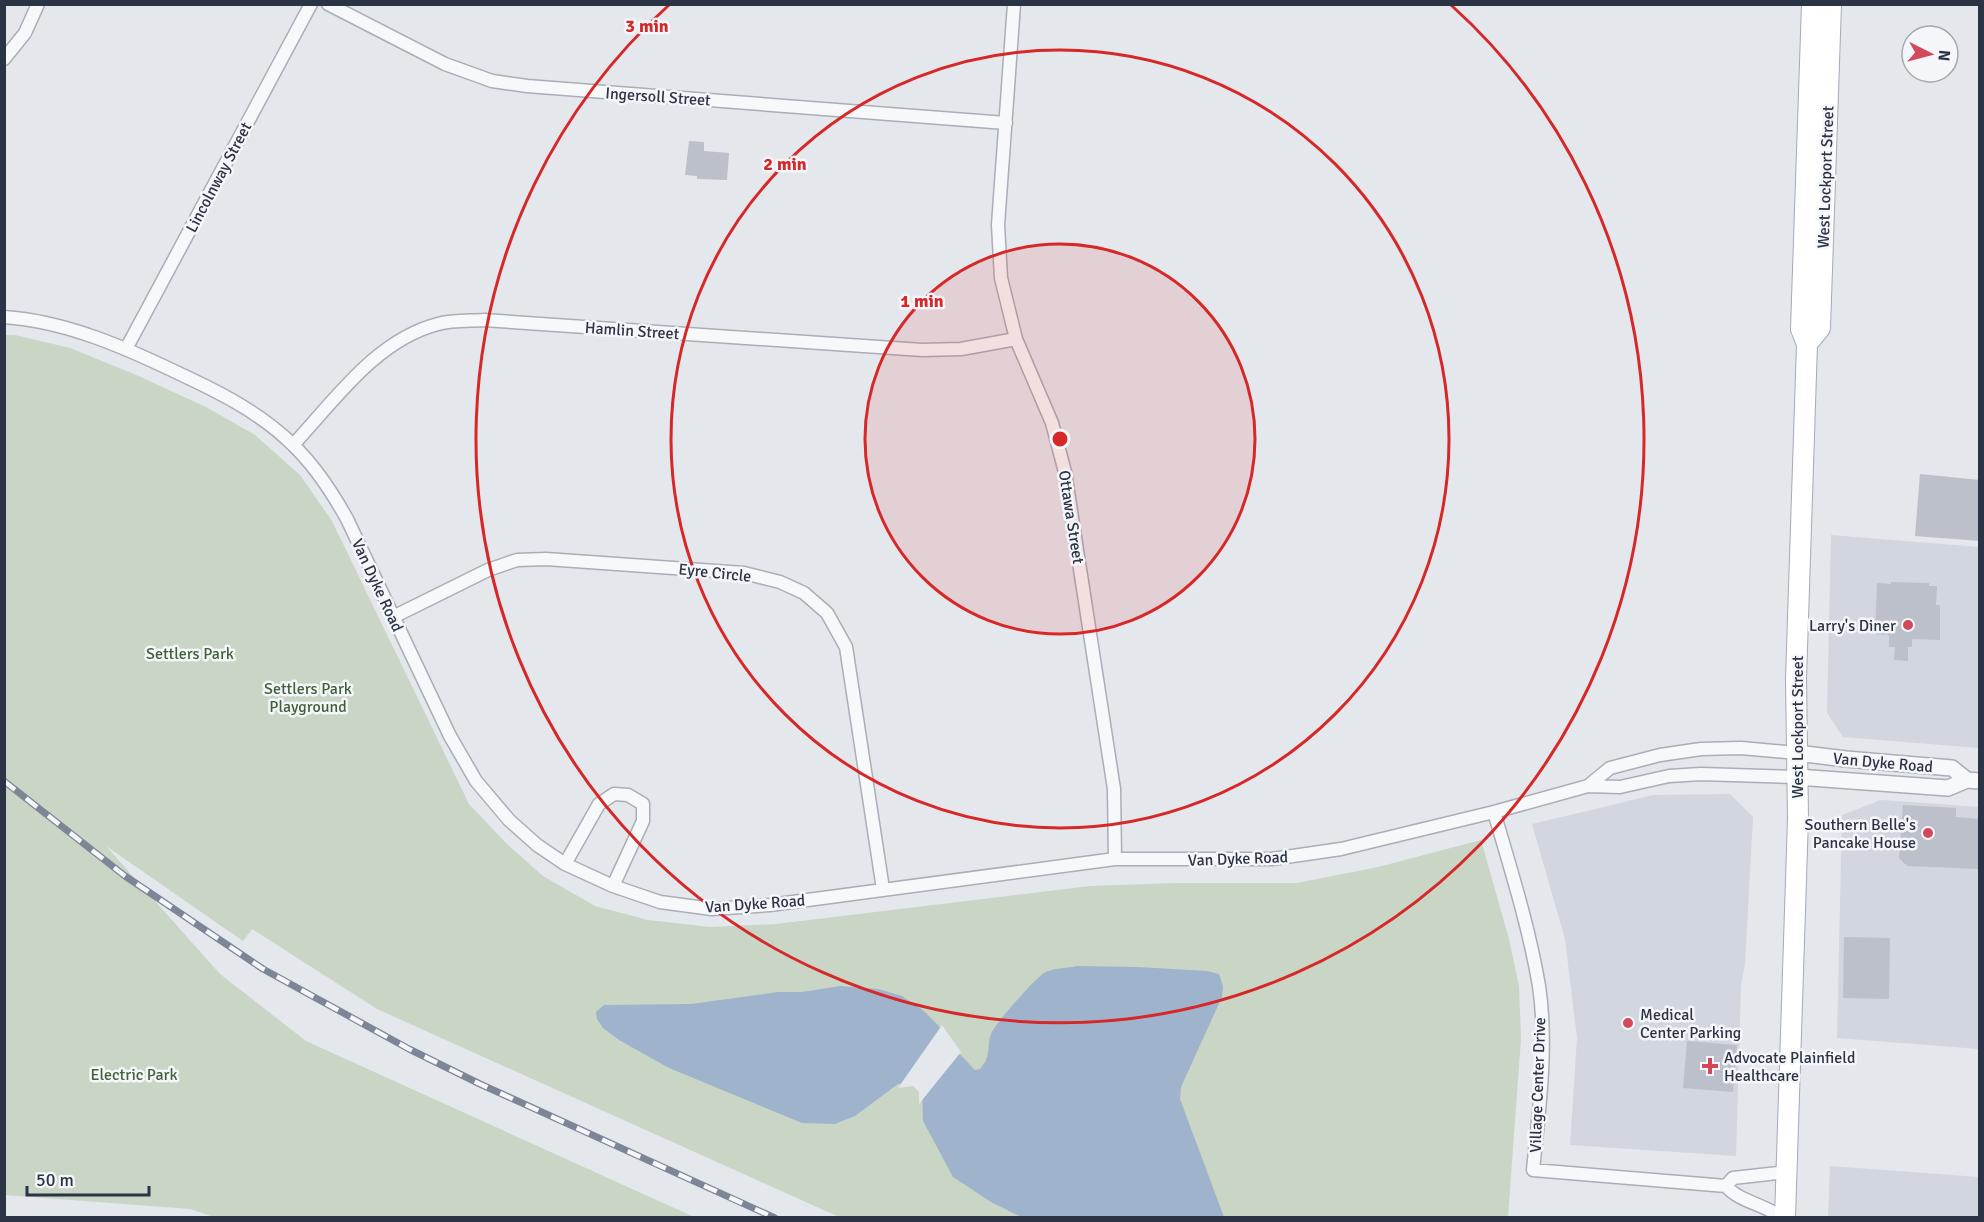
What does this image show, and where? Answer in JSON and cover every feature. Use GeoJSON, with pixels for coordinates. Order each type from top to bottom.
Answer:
{"type":"FeatureCollection","features":[{"type":"Feature","properties":{"kind":"main road","name":"West Lockport Street"},"geometry":{"type":"LineString","coordinates":[[1783,1218],[1798,818],[1796,680],[1807,344],[1801,329],[1812,4]]}},
{"type":"Feature","properties":{"kind":"main road","name":"West Lockport Street"},"geometry":{"type":"LineString","coordinates":[[1807,344],[1820,327],[1831,4]]}},
{"type":"Feature","properties":{"kind":"street"},"geometry":{"type":"LineString","coordinates":[[4,59],[25,33],[38,4]]}},
{"type":"Feature","properties":{"kind":"street","name":"Lincolnway Street"},"geometry":{"type":"LineString","coordinates":[[126,349],[311,4]]}},
{"type":"Feature","properties":{"kind":"street","name":"Ingersoll Street"},"geometry":{"type":"LineString","coordinates":[[328,4],[445,64],[492,81],[526,86],[1006,123]]}},
{"type":"Feature","properties":{"kind":"street","name":"Ottawa Street"},"geometry":{"type":"LineString","coordinates":[[1014,4],[998,225],[1001,278],[1016,339],[1052,423],[1065,472],[1114,789],[1115,859]]}},
{"type":"Feature","properties":{"kind":"street","name":"Van Dyke Road"},"geometry":{"type":"LineString","coordinates":[[4,317],[65,328],[126,349],[217,392],[253,413],[294,445],[329,487],[450,736],[476,781],[509,820],[537,845],[565,864],[613,886],[660,902],[712,909],[770,905],[1115,859],[1272,860],[1341,849],[1494,812],[1588,786],[1620,787],[1669,776],[1701,774],[1797,777],[1948,788],[1973,780]]}},
{"type":"Feature","properties":{"kind":"street","name":"Hamlin Street"},"geometry":{"type":"LineString","coordinates":[[294,445],[368,364],[402,338],[439,324],[484,320],[922,350],[961,349],[1016,339]]}},
{"type":"Feature","properties":{"kind":"street","name":"Eyre Circle"},"geometry":{"type":"LineString","coordinates":[[393,616],[488,570],[517,560],[546,559],[744,573],[780,582],[804,593],[827,613],[846,647],[883,889]]}},
{"type":"Feature","properties":{"kind":"street","name":"Van Dyke Road"},"geometry":{"type":"LineString","coordinates":[[1588,786],[1610,768],[1660,755],[1701,749],[1741,748],[1952,768],[1973,780]]}},
{"type":"Feature","properties":{"kind":"street"},"geometry":{"type":"LineString","coordinates":[[565,864],[599,804],[614,794],[628,795],[643,804],[643,821],[613,886]]}},
{"type":"Feature","properties":{"kind":"street","name":"Village Center Drive"},"geometry":{"type":"LineString","coordinates":[[1494,812],[1525,920],[1539,988],[1542,1043],[1533,1170],[1726,1186],[1734,1195],[1753,1201],[1783,1218]]}},
{"type":"Feature","properties":{"kind":"street","name":"Village Center Drive"},"geometry":{"type":"LineString","coordinates":[[1726,1186],[1733,1178],[1786,1172]]}},
{"type":"Feature","properties":{"kind":"shaded area"},"geometry":{"type":"Polygon","coordinates":[[[1831,535],[1979,547],[1979,748],[1843,737],[1827,713],[1831,535]]]}},
{"type":"Feature","properties":{"kind":"shaded area"},"geometry":{"type":"Polygon","coordinates":[[[1730,794],[1753,817],[1745,965],[1741,985],[1736,1156],[1570,1145],[1577,1038],[1565,939],[1532,824],[1654,795],[1730,794]]]}},
{"type":"Feature","properties":{"kind":"shaded area"},"geometry":{"type":"Polygon","coordinates":[[[1881,800],[1979,807],[1979,1049],[1837,1038],[1842,815],[1881,800]]]}},
{"type":"Feature","properties":{"kind":"shaded area"},"geometry":{"type":"Polygon","coordinates":[[[1830,1166],[1979,1177],[1979,1217],[1828,1217],[1830,1166]]]}},
{"type":"Feature","properties":{"kind":"green space","name":"Settlers Park"},"geometry":{"type":"Polygon","coordinates":[[[5,335],[15,335],[70,348],[206,407],[255,435],[300,475],[332,521],[469,804],[507,844],[543,876],[595,906],[648,920],[710,927],[776,924],[1090,886],[1297,883],[1378,867],[1481,840],[1509,939],[1519,986],[1521,1039],[1508,1217],[839,1217],[377,1009],[252,929],[243,941],[106,846],[220,974],[306,1041],[694,1217],[217,1218],[190,1209],[5,1195],[5,335]]]}},
{"type":"Feature","properties":{"kind":"water"},"geometry":{"type":"Polygon","coordinates":[[[1077,966],[1138,967],[1207,971],[1219,974],[1223,986],[1222,997],[1181,1087],[1180,1099],[1224,1217],[1021,1217],[991,1202],[953,1177],[923,1121],[922,1091],[914,1083],[898,1084],[855,1116],[835,1124],[802,1123],[669,1068],[619,1040],[603,1028],[597,1019],[596,1012],[604,1005],[691,1004],[840,986],[878,989],[902,996],[924,1011],[975,1070],[980,1069],[986,1060],[994,1028],[1032,984],[1048,971],[1077,966]]]}},
{"type":"Feature","properties":{"kind":"pier"},"geometry":{"type":"Polygon","coordinates":[[[942,1025],[961,1052],[919,1104],[919,1092],[913,1086],[898,1088],[942,1025]]]}},
{"type":"Feature","properties":{"kind":"building"},"geometry":{"type":"Polygon","coordinates":[[[689,141],[704,142],[704,151],[729,153],[727,180],[697,179],[697,176],[685,175],[689,141]]]}},
{"type":"Feature","properties":{"kind":"building"},"geometry":{"type":"Polygon","coordinates":[[[1920,474],[1980,480],[1980,541],[1915,536],[1920,474]]]}},
{"type":"Feature","properties":{"kind":"building","name":"Larry's Diner"},"geometry":{"type":"Polygon","coordinates":[[[1891,582],[1929,583],[1929,586],[1937,586],[1936,605],[1940,605],[1940,640],[1912,639],[1912,647],[1908,647],[1908,661],[1894,660],[1895,647],[1889,647],[1889,635],[1875,634],[1877,583],[1891,584],[1891,582]]]}},
{"type":"Feature","properties":{"kind":"building","name":"Southern Belle's Pancake House"},"geometry":{"type":"Polygon","coordinates":[[[1903,805],[1956,808],[1956,817],[1980,819],[1980,869],[1907,866],[1899,858],[1903,805]]]}},
{"type":"Feature","properties":{"kind":"building"},"geometry":{"type":"Polygon","coordinates":[[[1844,937],[1890,938],[1889,999],[1843,998],[1844,937]]]}},
{"type":"Feature","properties":{"kind":"building","name":"Advocate Plainfield Healthcare"},"geometry":{"type":"Polygon","coordinates":[[[1687,1041],[1737,1045],[1733,1092],[1683,1088],[1687,1041]]]}},
{"type":"Feature","properties":{"kind":"railway"},"geometry":{"type":"LineString","coordinates":[[4,781],[125,876],[263,969],[409,1049],[480,1084],[775,1218]]}},
{"type":"Feature","properties":{"kind":"place","name":"Larry's Diner"},"geometry":{"type":"Point","coordinates":[1908,625]}},
{"type":"Feature","properties":{"kind":"place","name":"Southern Belle's Pancake House"},"geometry":{"type":"Point","coordinates":[1928,833]}},
{"type":"Feature","properties":{"kind":"place","name":"Medical Center Parking"},"geometry":{"type":"Point","coordinates":[1628,1023]}},
{"type":"Feature","properties":{"kind":"place","name":"Advocate Plainfield Healthcare"},"geometry":{"type":"Point","coordinates":[1710,1066]}},
{"type":"Feature","properties":{"kind":"park label","name":"Settlers Park Playground"},"geometry":{"type":"Point","coordinates":[308,697]}},
{"type":"Feature","properties":{"kind":"park label","name":"Electric Park"},"geometry":{"type":"Point","coordinates":[134,1074]}}]}
